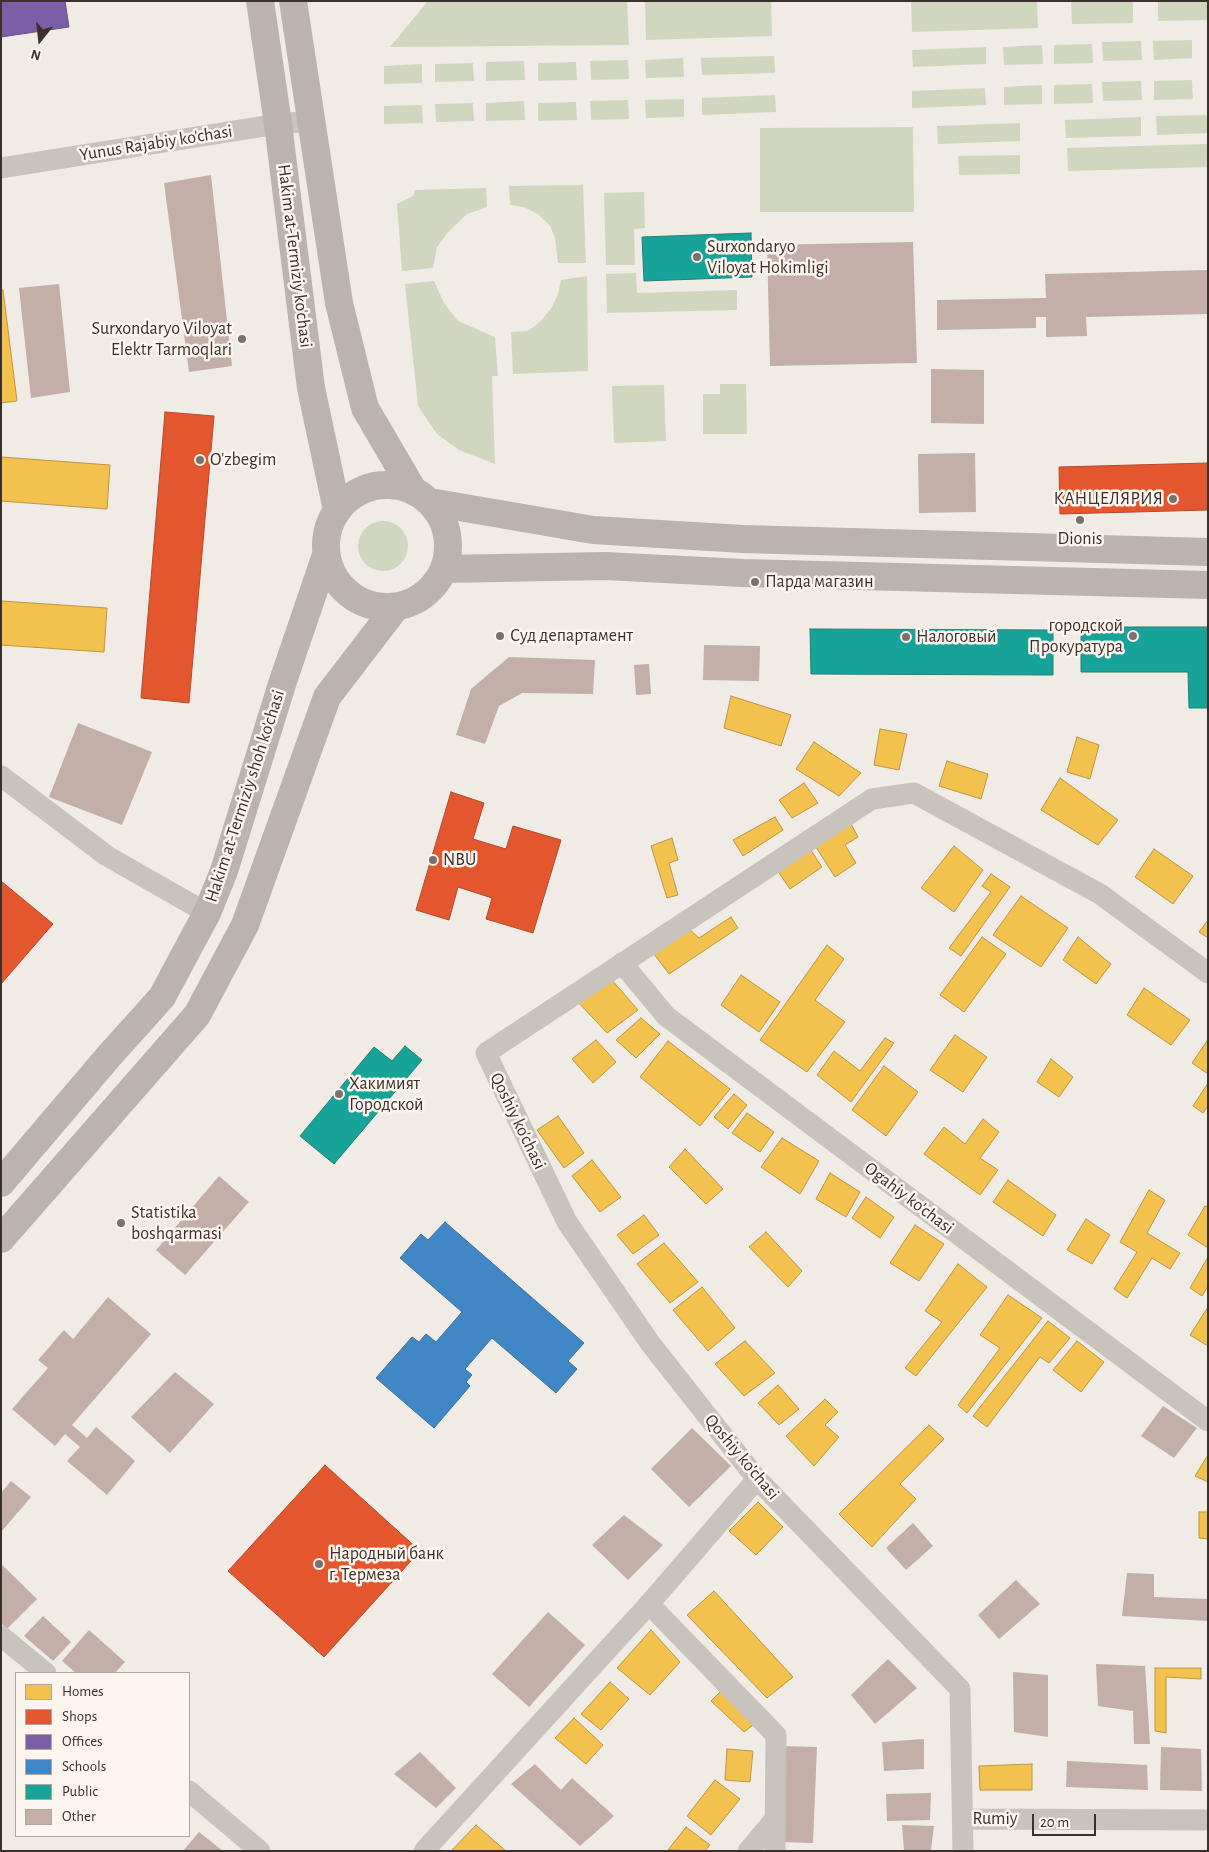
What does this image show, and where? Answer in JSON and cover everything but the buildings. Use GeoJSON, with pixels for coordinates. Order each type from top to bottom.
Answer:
{"type":"FeatureCollection","features":[{"type":"Feature","properties":{"kind":"main road","name":"Hakim at-Termiziy ko'chasi"},"geometry":{"type":"LineString","coordinates":[[260,1],[278,124],[311,388],[336,510]]}},
{"type":"Feature","properties":{"kind":"main road","name":"Hakim at-Termiziy ko'chasi"},"geometry":{"type":"LineString","coordinates":[[293,1],[339,303],[365,408],[422,496]]}},
{"type":"Feature","properties":{"kind":"main road"},"geometry":{"type":"LineString","coordinates":[[422,496],[441,517],[447,534],[448,552],[444,569],[433,587],[416,600],[396,607],[376,607],[358,600],[343,589],[331,573],[326,555],[325,539],[329,524],[336,510],[352,495],[372,486],[393,484],[422,496],[602,531],[743,540],[1208,552]]}},
{"type":"Feature","properties":{"kind":"main road","name":"Hakim at-Termiziy shoh ko'chasi"},"geometry":{"type":"LineString","coordinates":[[1,1183],[162,997],[207,913],[224,871],[283,681],[326,555]]}},
{"type":"Feature","properties":{"kind":"main road"},"geometry":{"type":"LineString","coordinates":[[444,569],[605,566],[762,573],[1208,585]]}},
{"type":"Feature","properties":{"kind":"main road"},"geometry":{"type":"LineString","coordinates":[[1,1239],[197,1015],[245,925],[327,697],[396,607]]}},
{"type":"Feature","properties":{"kind":"street","name":"Yunus Rajabiy ko'chasi"},"geometry":{"type":"LineString","coordinates":[[1,168],[278,124],[312,121]]}},
{"type":"Feature","properties":{"kind":"street"},"geometry":{"type":"LineString","coordinates":[[1,776],[107,856],[207,913]]}},
{"type":"Feature","properties":{"kind":"street"},"geometry":{"type":"LineString","coordinates":[[622,963],[872,799],[914,792],[1100,894],[1208,973]]}},
{"type":"Feature","properties":{"kind":"street","name":"Qoshiy ko'chasi"},"geometry":{"type":"LineString","coordinates":[[622,963],[486,1053],[567,1222],[650,1343],[757,1479],[960,1688],[963,1851]]}},
{"type":"Feature","properties":{"kind":"street","name":"Ogahiy ko'chasi"},"geometry":{"type":"LineString","coordinates":[[622,963],[666,1016],[1208,1421]]}},
{"type":"Feature","properties":{"kind":"street"},"geometry":{"type":"LineString","coordinates":[[424,1851],[649,1604],[757,1479]]}},
{"type":"Feature","properties":{"kind":"street"},"geometry":{"type":"LineString","coordinates":[[649,1604],[776,1735],[775,1851]]}},
{"type":"Feature","properties":{"kind":"street"},"geometry":{"type":"LineString","coordinates":[[1,1636],[45,1672]]}},
{"type":"Feature","properties":{"kind":"street"},"geometry":{"type":"LineString","coordinates":[[190,1793],[260,1851]]}},
{"type":"Feature","properties":{"kind":"street"},"geometry":{"type":"LineString","coordinates":[[748,1851],[775,1819]]}},
{"type":"Feature","properties":{"kind":"street","name":"Rumiy"},"geometry":{"type":"LineString","coordinates":[[962,1819],[1208,1820]]}},
{"type":"Feature","properties":{"kind":"green space"},"geometry":{"type":"Polygon","coordinates":[[[428,1],[627,1],[629,45],[390,47],[428,1]]]}},
{"type":"Feature","properties":{"kind":"green space"},"geometry":{"type":"Polygon","coordinates":[[[645,1],[771,1],[772,36],[646,40],[645,1]]]}},
{"type":"Feature","properties":{"kind":"green space"},"geometry":{"type":"Polygon","coordinates":[[[911,1],[1037,1],[1038,28],[912,32],[911,1]]]}},
{"type":"Feature","properties":{"kind":"green space"},"geometry":{"type":"Polygon","coordinates":[[[1071,1],[1133,1],[1133,23],[1072,24],[1071,1]]]}},
{"type":"Feature","properties":{"kind":"green space"},"geometry":{"type":"Polygon","coordinates":[[[1158,1],[1208,1],[1208,20],[1158,21],[1158,1]]]}},
{"type":"Feature","properties":{"kind":"green space"},"geometry":{"type":"Polygon","coordinates":[[[1192,40],[1192,58],[1154,60],[1153,41],[1192,40]]]}},
{"type":"Feature","properties":{"kind":"green space"},"geometry":{"type":"Polygon","coordinates":[[[1141,41],[1142,60],[1103,61],[1102,42],[1141,41]]]}},
{"type":"Feature","properties":{"kind":"green space"},"geometry":{"type":"Polygon","coordinates":[[[1092,44],[1093,63],[1054,64],[1054,45],[1092,44]]]}},
{"type":"Feature","properties":{"kind":"green space"},"geometry":{"type":"Polygon","coordinates":[[[1042,45],[1043,64],[1004,65],[1003,47],[1042,45]]]}},
{"type":"Feature","properties":{"kind":"green space"},"geometry":{"type":"Polygon","coordinates":[[[986,47],[986,64],[913,67],[912,50],[986,47]]]}},
{"type":"Feature","properties":{"kind":"green space"},"geometry":{"type":"Polygon","coordinates":[[[774,56],[775,73],[702,75],[701,58],[774,56]]]}},
{"type":"Feature","properties":{"kind":"green space"},"geometry":{"type":"Polygon","coordinates":[[[683,58],[684,77],[646,78],[645,60],[683,58]]]}},
{"type":"Feature","properties":{"kind":"green space"},"geometry":{"type":"Polygon","coordinates":[[[628,60],[629,79],[591,80],[590,61],[628,60]]]}},
{"type":"Feature","properties":{"kind":"green space"},"geometry":{"type":"Polygon","coordinates":[[[524,61],[525,80],[486,81],[486,62],[524,61]]]}},
{"type":"Feature","properties":{"kind":"green space"},"geometry":{"type":"Polygon","coordinates":[[[576,62],[577,80],[538,81],[538,63],[576,62]]]}},
{"type":"Feature","properties":{"kind":"green space"},"geometry":{"type":"Polygon","coordinates":[[[473,63],[474,81],[435,82],[435,64],[473,63]]]}},
{"type":"Feature","properties":{"kind":"green space"},"geometry":{"type":"Polygon","coordinates":[[[422,64],[422,83],[384,84],[384,66],[422,64]]]}},
{"type":"Feature","properties":{"kind":"green space"},"geometry":{"type":"Polygon","coordinates":[[[1192,80],[1193,99],[1154,100],[1154,81],[1192,80]]]}},
{"type":"Feature","properties":{"kind":"green space"},"geometry":{"type":"Polygon","coordinates":[[[1141,81],[1142,100],[1103,101],[1102,82],[1141,81]]]}},
{"type":"Feature","properties":{"kind":"green space"},"geometry":{"type":"Polygon","coordinates":[[[1092,84],[1093,103],[1054,104],[1054,85],[1092,84]]]}},
{"type":"Feature","properties":{"kind":"green space"},"geometry":{"type":"Polygon","coordinates":[[[1042,85],[1042,104],[1004,105],[1004,87],[1042,85]]]}},
{"type":"Feature","properties":{"kind":"green space"},"geometry":{"type":"Polygon","coordinates":[[[985,88],[986,105],[912,108],[912,91],[985,88]]]}},
{"type":"Feature","properties":{"kind":"green space"},"geometry":{"type":"Polygon","coordinates":[[[775,95],[776,112],[702,115],[702,98],[775,95]]]}},
{"type":"Feature","properties":{"kind":"green space"},"geometry":{"type":"Polygon","coordinates":[[[684,99],[684,117],[646,118],[645,100],[684,99]]]}},
{"type":"Feature","properties":{"kind":"green space"},"geometry":{"type":"Polygon","coordinates":[[[628,100],[629,119],[591,120],[590,101],[628,100]]]}},
{"type":"Feature","properties":{"kind":"green space"},"geometry":{"type":"Polygon","coordinates":[[[524,101],[525,120],[486,121],[486,103],[524,101]]]}},
{"type":"Feature","properties":{"kind":"green space"},"geometry":{"type":"Polygon","coordinates":[[[576,102],[577,120],[538,121],[538,103],[576,102]]]}},
{"type":"Feature","properties":{"kind":"green space"},"geometry":{"type":"Polygon","coordinates":[[[473,103],[474,121],[436,122],[435,104],[473,103]]]}},
{"type":"Feature","properties":{"kind":"green space"},"geometry":{"type":"Polygon","coordinates":[[[422,105],[423,123],[384,124],[384,106],[422,105]]]}},
{"type":"Feature","properties":{"kind":"green space"},"geometry":{"type":"Polygon","coordinates":[[[1208,115],[1208,133],[1157,135],[1156,116],[1208,115]]]}},
{"type":"Feature","properties":{"kind":"green space"},"geometry":{"type":"Polygon","coordinates":[[[1141,117],[1141,136],[1066,138],[1065,120],[1141,117]]]}},
{"type":"Feature","properties":{"kind":"green space"},"geometry":{"type":"Polygon","coordinates":[[[1020,123],[1020,141],[938,144],[937,126],[1020,123]]]}},
{"type":"Feature","properties":{"kind":"green space"},"geometry":{"type":"Polygon","coordinates":[[[913,127],[914,212],[760,212],[760,128],[913,127]]]}},
{"type":"Feature","properties":{"kind":"green space"},"geometry":{"type":"Polygon","coordinates":[[[1208,144],[1208,167],[1068,171],[1067,148],[1208,144]]]}},
{"type":"Feature","properties":{"kind":"green space"},"geometry":{"type":"Polygon","coordinates":[[[1020,155],[1020,174],[959,175],[958,156],[1020,155]]]}},
{"type":"Feature","properties":{"kind":"green space"},"geometry":{"type":"Polygon","coordinates":[[[583,185],[586,263],[558,263],[555,238],[550,226],[538,214],[524,207],[510,205],[509,186],[583,185]]]}},
{"type":"Feature","properties":{"kind":"green space"},"geometry":{"type":"Polygon","coordinates":[[[486,188],[487,207],[467,214],[449,231],[437,247],[433,268],[402,271],[397,204],[413,196],[415,190],[486,188]]]}},
{"type":"Feature","properties":{"kind":"green space"},"geometry":{"type":"Polygon","coordinates":[[[644,192],[645,228],[634,229],[635,265],[606,265],[604,193],[644,192]]]}},
{"type":"Feature","properties":{"kind":"green space"},"geometry":{"type":"Polygon","coordinates":[[[636,273],[637,293],[737,290],[737,310],[607,313],[606,274],[636,273]]]}},
{"type":"Feature","properties":{"kind":"green space"},"geometry":{"type":"Polygon","coordinates":[[[587,276],[588,371],[513,374],[511,332],[528,331],[541,321],[552,307],[558,294],[561,280],[587,276]]]}},
{"type":"Feature","properties":{"kind":"green space"},"geometry":{"type":"Polygon","coordinates":[[[434,281],[444,303],[458,321],[495,337],[498,376],[492,376],[495,464],[459,450],[437,434],[418,406],[405,284],[434,281]]]}},
{"type":"Feature","properties":{"kind":"green space"},"geometry":{"type":"Polygon","coordinates":[[[720,384],[746,384],[747,434],[703,434],[703,394],[720,394],[720,384]]]}},
{"type":"Feature","properties":{"kind":"green space"},"geometry":{"type":"Polygon","coordinates":[[[664,385],[666,441],[614,443],[612,386],[664,385]]]}},
{"type":"Feature","properties":{"kind":"green space"},"geometry":{"type":"Polygon","coordinates":[[[383,521],[393,523],[401,528],[406,536],[408,546],[406,556],[401,564],[393,569],[383,571],[373,569],[365,564],[360,556],[358,546],[360,536],[365,528],[373,523],[383,521]]]}},
{"type":"Feature","properties":{"kind":"place","name":"Surxondaryo Viloyat Hokimligi"},"geometry":{"type":"Point","coordinates":[697,257]}},
{"type":"Feature","properties":{"kind":"place","name":"Surxondaryo Viloyat Elektr Tarmoqlari"},"geometry":{"type":"Point","coordinates":[242,339]}},
{"type":"Feature","properties":{"kind":"place","name":"O'zbegim"},"geometry":{"type":"Point","coordinates":[200,460]}},
{"type":"Feature","properties":{"kind":"place","name":"КАНЦЕЛЯРИЯ"},"geometry":{"type":"Point","coordinates":[1173,499]}},
{"type":"Feature","properties":{"kind":"place","name":"Dionis"},"geometry":{"type":"Point","coordinates":[1080,520]}},
{"type":"Feature","properties":{"kind":"place","name":"Парда магазин"},"geometry":{"type":"Point","coordinates":[755,582]}},
{"type":"Feature","properties":{"kind":"place","name":"Суд департамент"},"geometry":{"type":"Point","coordinates":[500,636]}},
{"type":"Feature","properties":{"kind":"place","name":"городской Прокуратура"},"geometry":{"type":"Point","coordinates":[1133,636]}},
{"type":"Feature","properties":{"kind":"place","name":"Налоговый"},"geometry":{"type":"Point","coordinates":[906,637]}},
{"type":"Feature","properties":{"kind":"place","name":"NBU"},"geometry":{"type":"Point","coordinates":[433,860]}},
{"type":"Feature","properties":{"kind":"place","name":"Хакимият Городской"},"geometry":{"type":"Point","coordinates":[339,1094]}},
{"type":"Feature","properties":{"kind":"place","name":"Statistika boshqarmasi"},"geometry":{"type":"Point","coordinates":[121,1223]}},
{"type":"Feature","properties":{"kind":"place","name":"Народный банк г. Термеза"},"geometry":{"type":"Point","coordinates":[319,1564]}}]}
